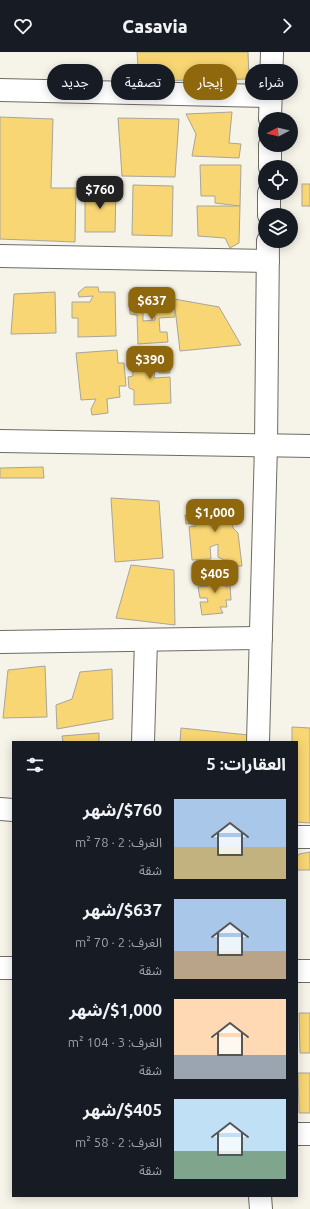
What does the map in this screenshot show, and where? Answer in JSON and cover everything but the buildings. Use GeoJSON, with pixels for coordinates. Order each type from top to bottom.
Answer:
{"type":"FeatureCollection","features":[{"type":"Feature","properties":{"kind":"street"},"geometry":{"type":"LineString","coordinates":[[272,52],[272,64]]}},
{"type":"Feature","properties":{"kind":"street"},"geometry":{"type":"LineString","coordinates":[[0,90],[245,95]]}},
{"type":"Feature","properties":{"kind":"street"},"geometry":{"type":"LineString","coordinates":[[270,112],[271,100]]}},
{"type":"Feature","properties":{"kind":"street"},"geometry":{"type":"LineString","coordinates":[[0,256],[268,251],[266,445],[258,741]]}},
{"type":"Feature","properties":{"kind":"street"},"geometry":{"type":"LineString","coordinates":[[0,441],[310,446]]}},
{"type":"Feature","properties":{"kind":"street"},"geometry":{"type":"LineString","coordinates":[[0,642],[261,638]]}},
{"type":"Feature","properties":{"kind":"street"},"geometry":{"type":"LineString","coordinates":[[143,741],[146,640]]}},
{"type":"Feature","properties":{"kind":"street"},"geometry":{"type":"LineString","coordinates":[[0,809],[12,810]]}},
{"type":"Feature","properties":{"kind":"street"},"geometry":{"type":"LineString","coordinates":[[298,837],[310,837]]}},
{"type":"Feature","properties":{"kind":"street"},"geometry":{"type":"LineString","coordinates":[[0,968],[12,968]]}},
{"type":"Feature","properties":{"kind":"street"},"geometry":{"type":"LineString","coordinates":[[298,971],[310,971]]}},
{"type":"Feature","properties":{"kind":"street"},"geometry":{"type":"LineString","coordinates":[[298,1134],[310,1134]]}},
{"type":"Feature","properties":{"kind":"street"},"geometry":{"type":"LineString","coordinates":[[260,1197],[261,1209]]}}]}
